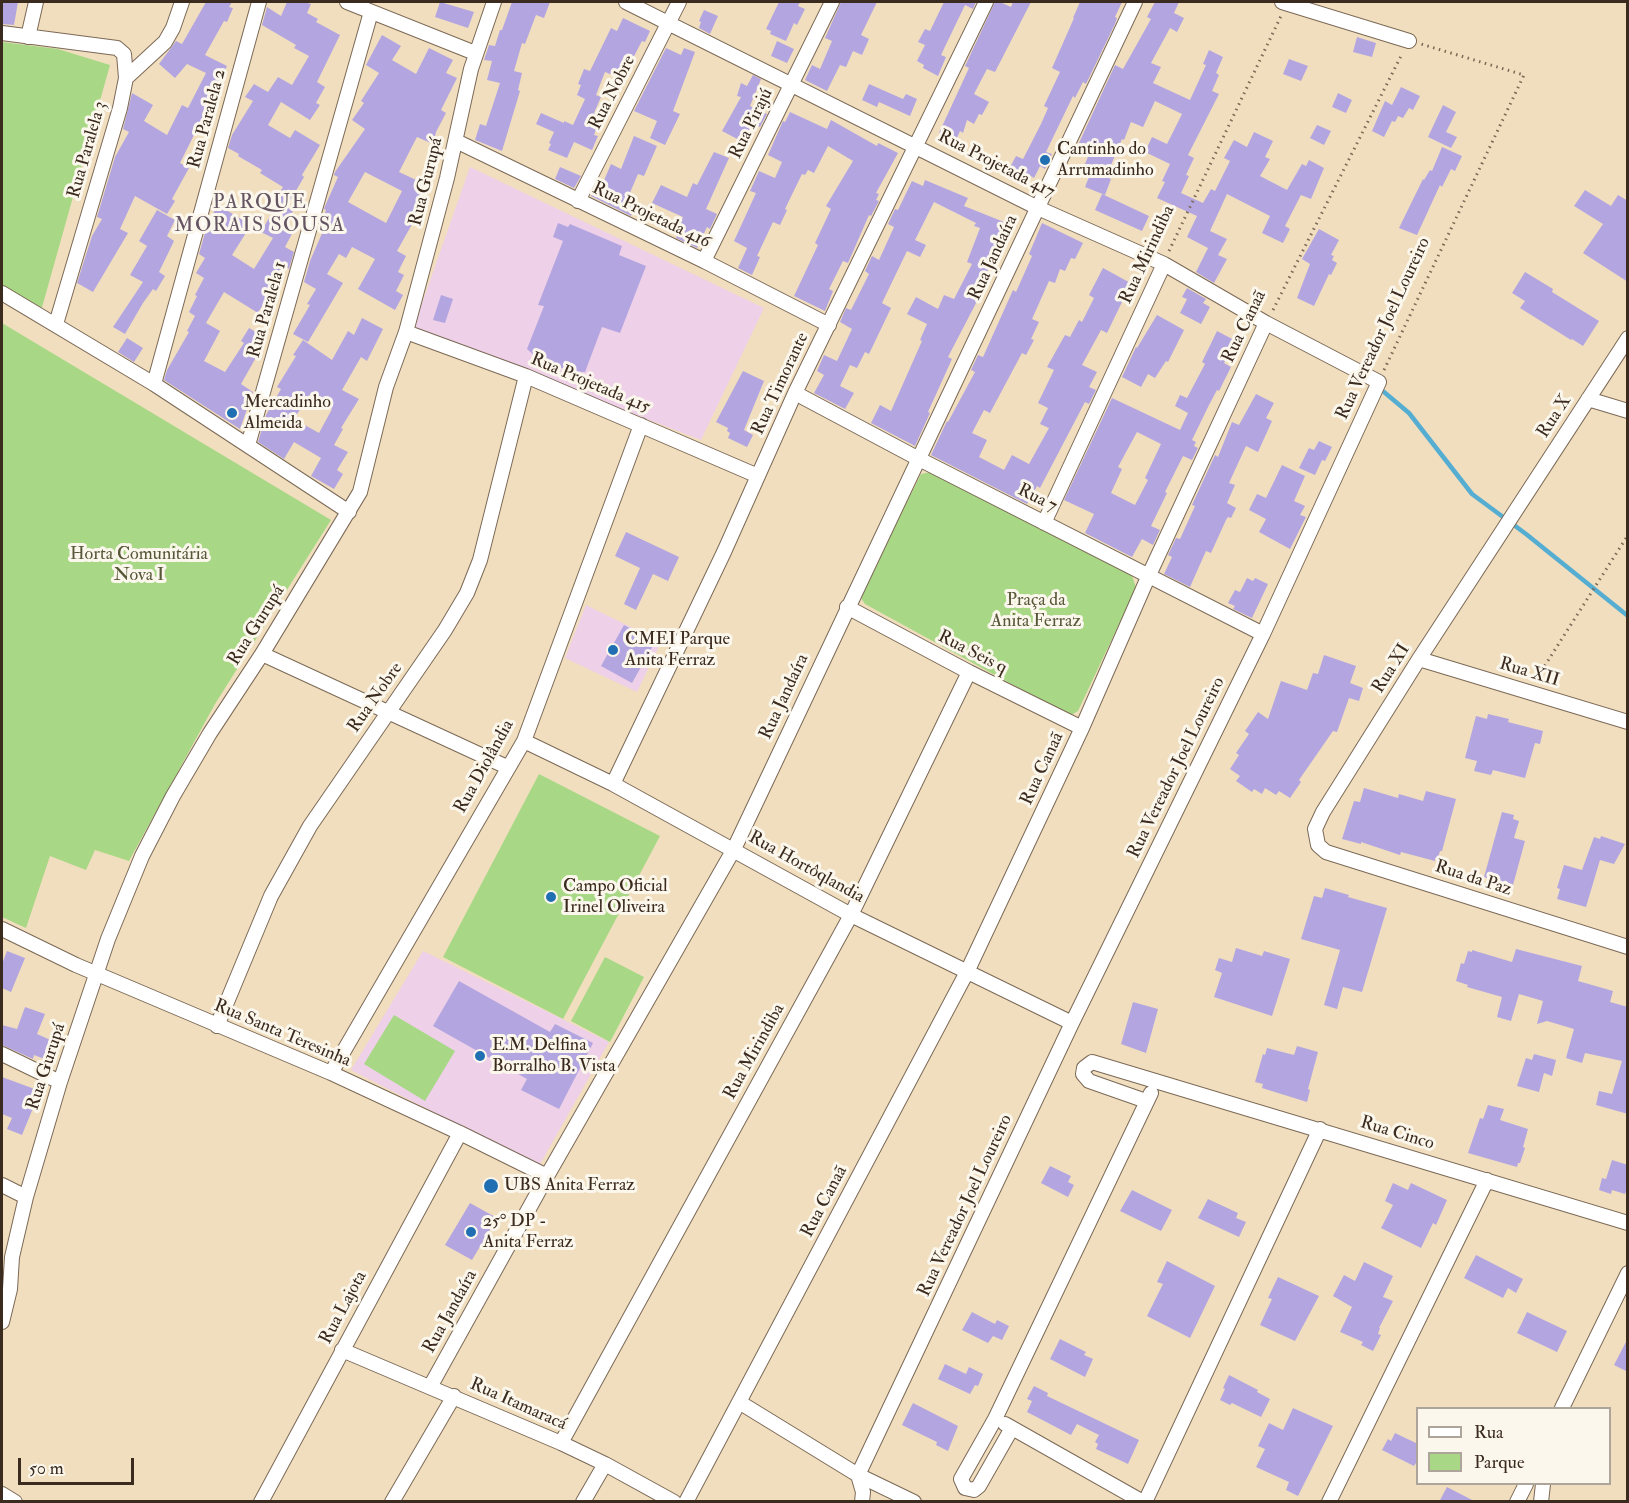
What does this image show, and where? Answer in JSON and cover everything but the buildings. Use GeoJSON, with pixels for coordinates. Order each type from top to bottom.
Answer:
{"type":"FeatureCollection","features":[{"type":"Feature","properties":{"kind":"street"},"geometry":{"type":"LineString","coordinates":[[28,37],[36,2]]}},
{"type":"Feature","properties":{"kind":"street"},"geometry":{"type":"LineString","coordinates":[[126,78],[165,42],[174,28],[182,2]]}},
{"type":"Feature","properties":{"kind":"street","name":"Rua Paralela 2"},"geometry":{"type":"LineString","coordinates":[[154,384],[258,2]]}},
{"type":"Feature","properties":{"kind":"street"},"geometry":{"type":"LineString","coordinates":[[347,2],[475,54]]}},
{"type":"Feature","properties":{"kind":"street","name":"Rua Gurupá"},"geometry":{"type":"LineString","coordinates":[[2,1316],[10,1289],[12,1257],[26,1197],[60,1082],[108,939],[142,856],[173,796],[210,733],[262,654],[360,492],[386,387],[406,332],[456,141],[475,54],[494,2]]}},
{"type":"Feature","properties":{"kind":"street","name":"Rua Projetada 417"},"geometry":{"type":"LineString","coordinates":[[626,2],[1038,207],[1164,264],[1266,323],[1379,382]]}},
{"type":"Feature","properties":{"kind":"street","name":"Rua Nobre"},"geometry":{"type":"LineString","coordinates":[[578,201],[679,2]]}},
{"type":"Feature","properties":{"kind":"street","name":"Rua Pirajú"},"geometry":{"type":"LineString","coordinates":[[704,261],[832,2]]}},
{"type":"Feature","properties":{"kind":"street","name":"Rua Timorante"},"geometry":{"type":"LineString","coordinates":[[613,784],[724,552],[795,393],[986,2]]}},
{"type":"Feature","properties":{"kind":"street","name":"Rua Jandaíra"},"geometry":{"type":"LineString","coordinates":[[430,1387],[547,1176],[734,849],[1135,2]]}},
{"type":"Feature","properties":{"kind":"street"},"geometry":{"type":"LineString","coordinates":[[1285,3],[1409,40]]}},
{"type":"Feature","properties":{"kind":"street","name":"Rua Paralela 1"},"geometry":{"type":"LineString","coordinates":[[248,444],[371,12]]}},
{"type":"Feature","properties":{"kind":"street"},"geometry":{"type":"LineString","coordinates":[[2,33],[117,48],[124,54],[126,78]]}},
{"type":"Feature","properties":{"kind":"street","name":"Rua Paralela 3"},"geometry":{"type":"LineString","coordinates":[[56,324],[120,108],[126,78]]}},
{"type":"Feature","properties":{"kind":"street","name":"Rua Projetada 416"},"geometry":{"type":"LineString","coordinates":[[456,141],[704,261],[829,325]]}},
{"type":"Feature","properties":{"kind":"street","name":"Rua Mirindiba"},"geometry":{"type":"LineString","coordinates":[[1044,523],[1164,264]]}},
{"type":"Feature","properties":{"kind":"street"},"geometry":{"type":"LineString","coordinates":[[2,293],[154,384],[349,512]]}},
{"type":"Feature","properties":{"kind":"street","name":"Rua Canaã"},"geometry":{"type":"LineString","coordinates":[[686,1502],[968,972],[1266,323]]}},
{"type":"Feature","properties":{"kind":"street","name":"Rua Projetada 415"},"geometry":{"type":"LineString","coordinates":[[406,332],[526,376],[758,476]]}},
{"type":"Feature","properties":{"kind":"street","name":"Rua X"},"geometry":{"type":"LineString","coordinates":[[1509,520],[1628,338]]}},
{"type":"Feature","properties":{"kind":"street","name":"Rua Nobre"},"geometry":{"type":"LineString","coordinates":[[217,1026],[271,896],[310,826],[445,630],[467,593],[480,560],[526,376]]}},
{"type":"Feature","properties":{"kind":"street","name":"Rua Vereador Joel Loureiro"},"geometry":{"type":"LineString","coordinates":[[858,1475],[1072,1023],[1263,634],[1379,382]]}},
{"type":"Feature","properties":{"kind":"street","name":"Rua 7"},"geometry":{"type":"LineString","coordinates":[[795,393],[1263,634]]}},
{"type":"Feature","properties":{"kind":"street"},"geometry":{"type":"LineString","coordinates":[[1588,399],[1628,411]]}},
{"type":"Feature","properties":{"kind":"street","name":"Rua Diolândia"},"geometry":{"type":"LineString","coordinates":[[331,1073],[524,741],[641,425]]}},
{"type":"Feature","properties":{"kind":"street","name":"Rua XI"},"geometry":{"type":"LineString","coordinates":[[1316,837],[1318,820],[1509,520]]}},
{"type":"Feature","properties":{"kind":"street","name":"Rua Seis q"},"geometry":{"type":"LineString","coordinates":[[847,608],[1082,728]]}},
{"type":"Feature","properties":{"kind":"street"},"geometry":{"type":"LineString","coordinates":[[262,654],[507,767]]}},
{"type":"Feature","properties":{"kind":"street","name":"Rua XII"},"geometry":{"type":"LineString","coordinates":[[1419,659],[1628,722]]}},
{"type":"Feature","properties":{"kind":"street","name":"Rua Mirindiba"},"geometry":{"type":"LineString","coordinates":[[561,1443],[851,915],[969,672]]}},
{"type":"Feature","properties":{"kind":"street","name":"Rua Hortôqlandia"},"geometry":{"type":"LineString","coordinates":[[524,741],[613,784],[851,915],[1072,1023]]}},
{"type":"Feature","properties":{"kind":"street","name":"Rua da Paz"},"geometry":{"type":"LineString","coordinates":[[1316,837],[1317,845],[1326,852],[1628,947]]}},
{"type":"Feature","properties":{"kind":"street","name":"Rua Santa Teresinha"},"geometry":{"type":"LineString","coordinates":[[2,929],[76,965],[331,1073],[547,1176]]}},
{"type":"Feature","properties":{"kind":"street"},"geometry":{"type":"LineString","coordinates":[[2,1054],[60,1082]]}},
{"type":"Feature","properties":{"kind":"street","name":"Rua Cinco"},"geometry":{"type":"LineString","coordinates":[[1146,1101],[1089,1082],[1083,1074],[1084,1068],[1092,1062],[1628,1223]]}},
{"type":"Feature","properties":{"kind":"street"},"geometry":{"type":"LineString","coordinates":[[1012,1428],[979,1485],[974,1490],[968,1490],[961,1479],[995,1419],[1156,1083]]}},
{"type":"Feature","properties":{"kind":"street"},"geometry":{"type":"LineString","coordinates":[[995,1419],[1144,1502],[1320,1129]]}},
{"type":"Feature","properties":{"kind":"street","name":"Rua Lajota"},"geometry":{"type":"LineString","coordinates":[[261,1502],[460,1133]]}},
{"type":"Feature","properties":{"kind":"street"},"geometry":{"type":"LineString","coordinates":[[1329,1502],[1486,1180]]}},
{"type":"Feature","properties":{"kind":"street"},"geometry":{"type":"LineString","coordinates":[[2,1185],[26,1197]]}},
{"type":"Feature","properties":{"kind":"street","name":"Rua Gurupá"},"geometry":{"type":"LineString","coordinates":[[2,1279],[12,1257]]}},
{"type":"Feature","properties":{"kind":"street"},"geometry":{"type":"LineString","coordinates":[[1562,1407],[1628,1274]]}},
{"type":"Feature","properties":{"kind":"street","name":"Rua Itamaracá"},"geometry":{"type":"LineString","coordinates":[[342,1350],[561,1443],[674,1502]]}},
{"type":"Feature","properties":{"kind":"street"},"geometry":{"type":"LineString","coordinates":[[392,1502],[454,1396]]}},
{"type":"Feature","properties":{"kind":"street"},"geometry":{"type":"LineString","coordinates":[[739,1402],[858,1475],[914,1502]]}},
{"type":"Feature","properties":{"kind":"street"},"geometry":{"type":"LineString","coordinates":[[583,1502],[605,1464]]}},
{"type":"Feature","properties":{"kind":"street"},"geometry":{"type":"LineString","coordinates":[[858,1475],[863,1492],[862,1502]]}},
{"type":"Feature","properties":{"kind":"street"},"geometry":{"type":"LineString","coordinates":[[1517,1502],[1526,1485]]}},
{"type":"Feature","properties":{"kind":"street"},"geometry":{"type":"LineString","coordinates":[[1541,1502],[1543,1485]]}},
{"type":"Feature","properties":{"kind":"street"},"geometry":{"type":"LineString","coordinates":[[2,1494],[15,1502]]}},
{"type":"Feature","properties":{"kind":"path","name":"Rua Mirindiba"},"geometry":{"type":"LineString","coordinates":[[1164,264],[1285,3]]}},
{"type":"Feature","properties":{"kind":"path","name":"Rua Vereador Joel Loureiro"},"geometry":{"type":"LineString","coordinates":[[1379,382],[1524,75],[1409,40]]}},
{"type":"Feature","properties":{"kind":"path","name":"Rua Canaã"},"geometry":{"type":"LineString","coordinates":[[1266,323],[1409,40]]}},
{"type":"Feature","properties":{"kind":"path"},"geometry":{"type":"LineString","coordinates":[[1528,692],[1628,536]]}},
{"type":"Feature","properties":{"kind":"shaded area"},"geometry":{"type":"Polygon","coordinates":[[[470,167],[764,308],[701,440],[413,329],[470,167]]]}},
{"type":"Feature","properties":{"kind":"shaded area","name":"CMEI Parque Anita Ferraz"},"geometry":{"type":"Polygon","coordinates":[[[586,605],[661,642],[637,692],[565,658],[586,605]]]}},
{"type":"Feature","properties":{"kind":"shaded area","name":"E.M. Delfina Borralho B. Vista"},"geometry":{"type":"Polygon","coordinates":[[[423,951],[609,1042],[539,1166],[351,1070],[423,951]]]}},
{"type":"Feature","properties":{"kind":"green space"},"geometry":{"type":"Polygon","coordinates":[[[2,42],[58,49],[110,65],[41,311],[2,288],[2,42]]]}},
{"type":"Feature","properties":{"kind":"green space","name":"Horta Comunitária Nova I"},"geometry":{"type":"Polygon","coordinates":[[[2,323],[331,520],[215,704],[129,861],[95,850],[86,870],[50,856],[26,928],[2,917],[2,323]]]}},
{"type":"Feature","properties":{"kind":"green space","name":"Praça da Anita Ferraz"},"geometry":{"type":"Polygon","coordinates":[[[931,472],[1132,575],[1136,588],[1078,711],[1066,714],[865,604],[861,598],[862,591],[921,474],[931,472]]]}},
{"type":"Feature","properties":{"kind":"green space","name":"Campo Oficial Irinel Oliveira"},"geometry":{"type":"Polygon","coordinates":[[[539,774],[660,836],[563,1019],[443,957],[539,774]]]}},
{"type":"Feature","properties":{"kind":"green space"},"geometry":{"type":"Polygon","coordinates":[[[605,957],[644,977],[610,1042],[571,1021],[605,957]]]}},
{"type":"Feature","properties":{"kind":"green space"},"geometry":{"type":"Polygon","coordinates":[[[394,1015],[455,1051],[425,1101],[364,1064],[394,1015]]]}},
{"type":"Feature","properties":{"kind":"waterway"},"geometry":{"type":"LineString","coordinates":[[1384,392],[1409,413],[1472,494],[1628,616]]}},
{"type":"Feature","properties":{"kind":"place","name":"Cantinho do Arrumadinho"},"geometry":{"type":"Point","coordinates":[1045,160]}},
{"type":"Feature","properties":{"kind":"place","name":"Mercadinho Almeida"},"geometry":{"type":"Point","coordinates":[232,413]}},
{"type":"Feature","properties":{"kind":"place","name":"CMEI Parque Anita Ferraz"},"geometry":{"type":"Point","coordinates":[613,650]}},
{"type":"Feature","properties":{"kind":"place","name":"Campo Oficial Irinel Oliveira"},"geometry":{"type":"Point","coordinates":[551,897]}},
{"type":"Feature","properties":{"kind":"place","name":"E.M. Delfina Borralho B. Vista"},"geometry":{"type":"Point","coordinates":[480,1056]}},
{"type":"Feature","properties":{"kind":"place","name":"UBS Anita Ferraz"},"geometry":{"type":"Point","coordinates":[491,1186]}},
{"type":"Feature","properties":{"kind":"place","name":"25° DP - Anita Ferraz"},"geometry":{"type":"Point","coordinates":[471,1232]}},
{"type":"Feature","properties":{"kind":"district","name":"PARQUE MORAIS SOUSA"},"geometry":{"type":"Point","coordinates":[260,216]}}]}
